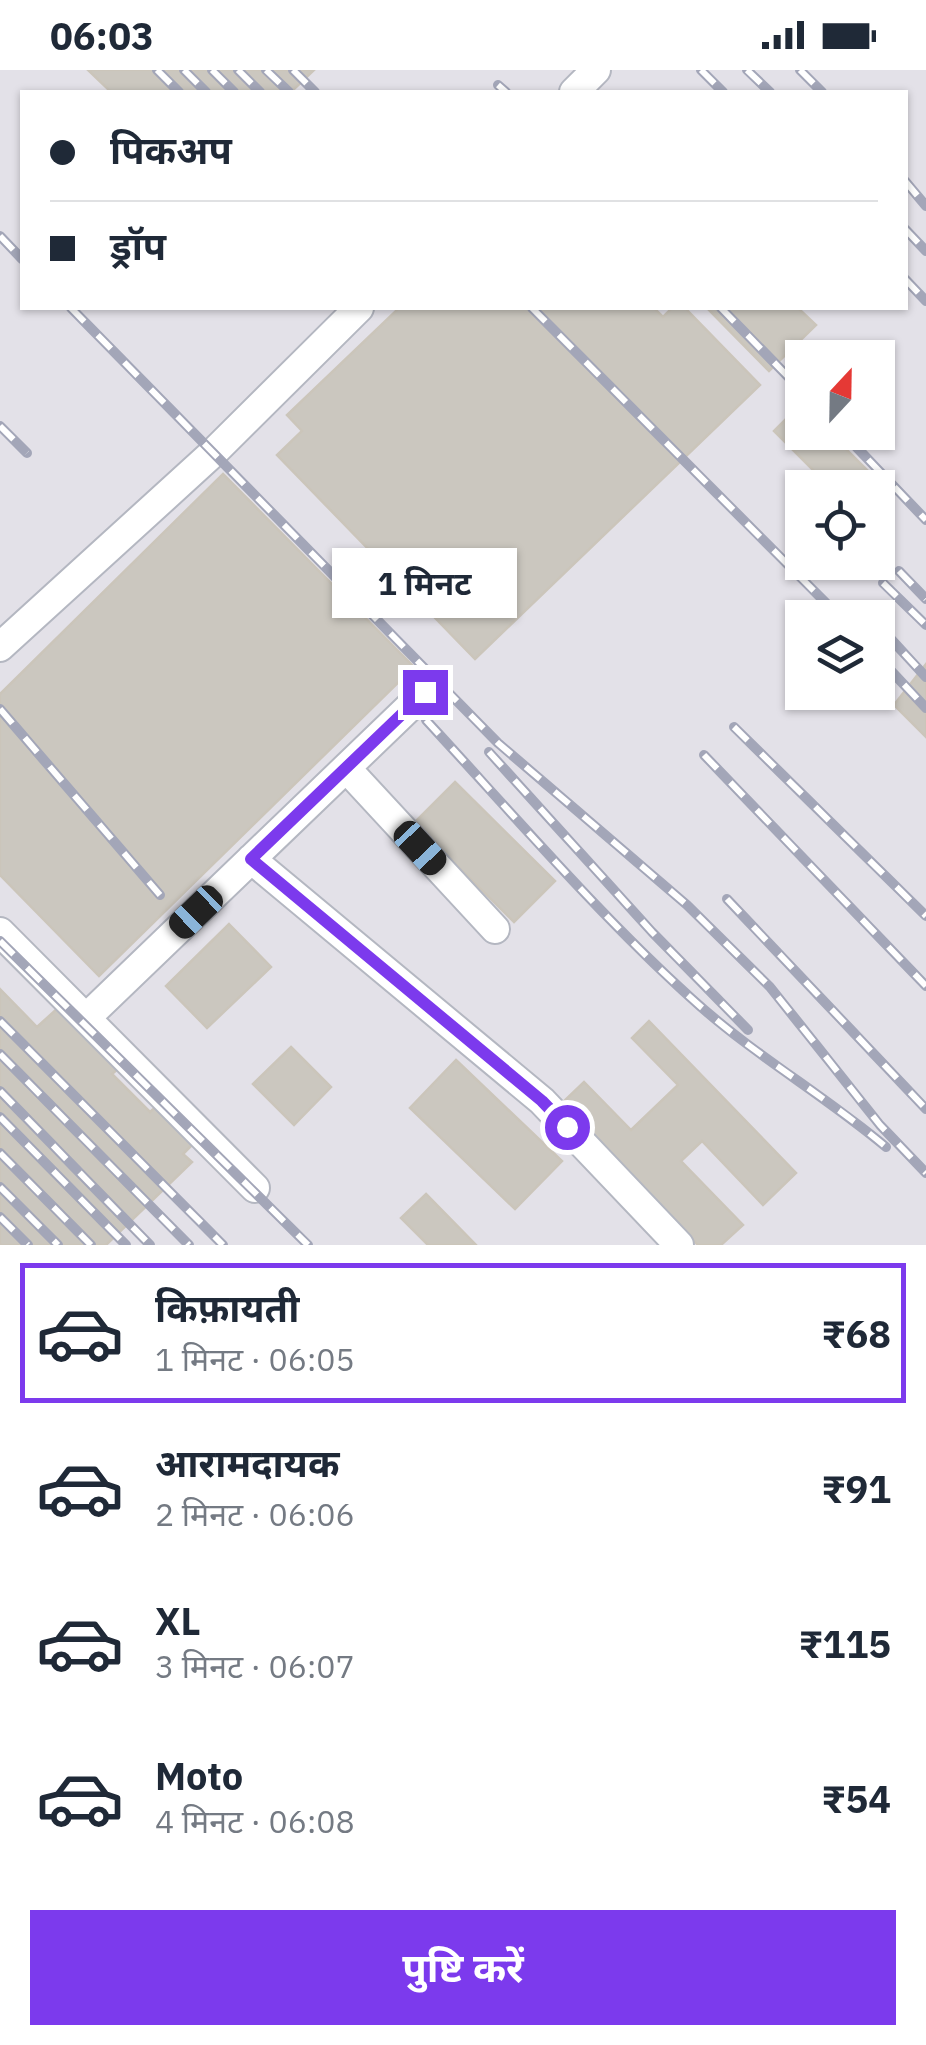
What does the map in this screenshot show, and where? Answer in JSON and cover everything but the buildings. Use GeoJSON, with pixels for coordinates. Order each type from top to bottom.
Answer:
{"type":"FeatureCollection","features":[{"type":"Feature","properties":{"kind":"lane"},"geometry":{"type":"LineString","coordinates":[[576,90],[596,70]]}},
{"type":"Feature","properties":{"kind":"lane"},"geometry":{"type":"LineString","coordinates":[[0,647],[214,452],[356,310]]}},
{"type":"Feature","properties":{"kind":"lane"},"geometry":{"type":"LineString","coordinates":[[86,1018],[425,692]]}},
{"type":"Feature","properties":{"kind":"lane"},"geometry":{"type":"LineString","coordinates":[[346,768],[494,929]]}},
{"type":"Feature","properties":{"kind":"lane"},"geometry":{"type":"LineString","coordinates":[[251,859],[542,1101],[670,1240]]}},
{"type":"Feature","properties":{"kind":"lane"},"geometry":{"type":"LineString","coordinates":[[0,932],[255,1188]]}},
{"type":"Feature","properties":{"kind":"shaded area"},"geometry":{"type":"Polygon","coordinates":[[[0,70],[926,70],[926,1245],[0,1245],[0,70]]]}},
{"type":"Feature","properties":{"kind":"railway"},"geometry":{"type":"LineString","coordinates":[[157,70],[177,90]]}},
{"type":"Feature","properties":{"kind":"railway"},"geometry":{"type":"LineString","coordinates":[[184,70],[204,90]]}},
{"type":"Feature","properties":{"kind":"railway"},"geometry":{"type":"LineString","coordinates":[[212,70],[232,90]]}},
{"type":"Feature","properties":{"kind":"railway"},"geometry":{"type":"LineString","coordinates":[[238,70],[258,90]]}},
{"type":"Feature","properties":{"kind":"railway"},"geometry":{"type":"LineString","coordinates":[[266,70],[287,90]]}},
{"type":"Feature","properties":{"kind":"railway"},"geometry":{"type":"LineString","coordinates":[[293,70],[313,90]]}},
{"type":"Feature","properties":{"kind":"railway"},"geometry":{"type":"LineString","coordinates":[[701,70],[721,90]]}},
{"type":"Feature","properties":{"kind":"railway"},"geometry":{"type":"LineString","coordinates":[[747,70],[768,90]]}},
{"type":"Feature","properties":{"kind":"railway"},"geometry":{"type":"LineString","coordinates":[[800,70],[820,90]]}},
{"type":"Feature","properties":{"kind":"railway"},"geometry":{"type":"LineString","coordinates":[[498,85],[504,90]]}},
{"type":"Feature","properties":{"kind":"railway"},"geometry":{"type":"LineString","coordinates":[[908,185],[926,206]]}},
{"type":"Feature","properties":{"kind":"railway"},"geometry":{"type":"LineString","coordinates":[[908,232],[926,251]]}},
{"type":"Feature","properties":{"kind":"railway"},"geometry":{"type":"LineString","coordinates":[[0,236],[20,257]]}},
{"type":"Feature","properties":{"kind":"railway"},"geometry":{"type":"LineString","coordinates":[[908,282],[926,301]]}},
{"type":"Feature","properties":{"kind":"railway"},"geometry":{"type":"LineString","coordinates":[[73,310],[498,743],[687,905],[770,987],[880,1125],[926,1173]]}},
{"type":"Feature","properties":{"kind":"railway"},"geometry":{"type":"LineString","coordinates":[[534,310],[823,600]]}},
{"type":"Feature","properties":{"kind":"railway"},"geometry":{"type":"LineString","coordinates":[[723,310],[785,374]]}},
{"type":"Feature","properties":{"kind":"railway"},"geometry":{"type":"LineString","coordinates":[[0,426],[27,453]]}},
{"type":"Feature","properties":{"kind":"railway"},"geometry":{"type":"LineString","coordinates":[[859,450],[926,520]]}},
{"type":"Feature","properties":{"kind":"railway"},"geometry":{"type":"LineString","coordinates":[[899,571],[926,599]]}},
{"type":"Feature","properties":{"kind":"railway"},"geometry":{"type":"LineString","coordinates":[[883,583],[926,625]]}},
{"type":"Feature","properties":{"kind":"railway"},"geometry":{"type":"LineString","coordinates":[[895,643],[926,677]]}},
{"type":"Feature","properties":{"kind":"railway"},"geometry":{"type":"LineString","coordinates":[[895,675],[926,708]]}},
{"type":"Feature","properties":{"kind":"railway"},"geometry":{"type":"LineString","coordinates":[[0,709],[160,895]]}},
{"type":"Feature","properties":{"kind":"railway"},"geometry":{"type":"LineString","coordinates":[[426,720],[588,897],[691,998],[886,1147]]}},
{"type":"Feature","properties":{"kind":"railway"},"geometry":{"type":"LineString","coordinates":[[734,727],[926,916]]}},
{"type":"Feature","properties":{"kind":"railway"},"geometry":{"type":"LineString","coordinates":[[489,752],[652,932],[748,1030]]}},
{"type":"Feature","properties":{"kind":"railway"},"geometry":{"type":"LineString","coordinates":[[704,755],[926,986]]}},
{"type":"Feature","properties":{"kind":"railway"},"geometry":{"type":"LineString","coordinates":[[727,899],[926,1109]]}},
{"type":"Feature","properties":{"kind":"railway"},"geometry":{"type":"LineString","coordinates":[[0,941],[308,1245]]}},
{"type":"Feature","properties":{"kind":"railway"},"geometry":{"type":"LineString","coordinates":[[0,1021],[223,1245]]}},
{"type":"Feature","properties":{"kind":"railway"},"geometry":{"type":"LineString","coordinates":[[0,1054],[189,1245]]}},
{"type":"Feature","properties":{"kind":"railway"},"geometry":{"type":"LineString","coordinates":[[0,1091],[150,1245]]}},
{"type":"Feature","properties":{"kind":"railway"},"geometry":{"type":"LineString","coordinates":[[0,1117],[126,1245]]}},
{"type":"Feature","properties":{"kind":"railway"},"geometry":{"type":"LineString","coordinates":[[0,1153],[91,1245]]}},
{"type":"Feature","properties":{"kind":"railway"},"geometry":{"type":"LineString","coordinates":[[0,1187],[58,1245]]}},
{"type":"Feature","properties":{"kind":"railway"},"geometry":{"type":"LineString","coordinates":[[0,1217],[28,1245]]}},
{"type":"Feature","properties":{"kind":"route"},"geometry":{"type":"LineString","coordinates":[[425,692],[251,859],[542,1101],[567,1127]]}}]}
